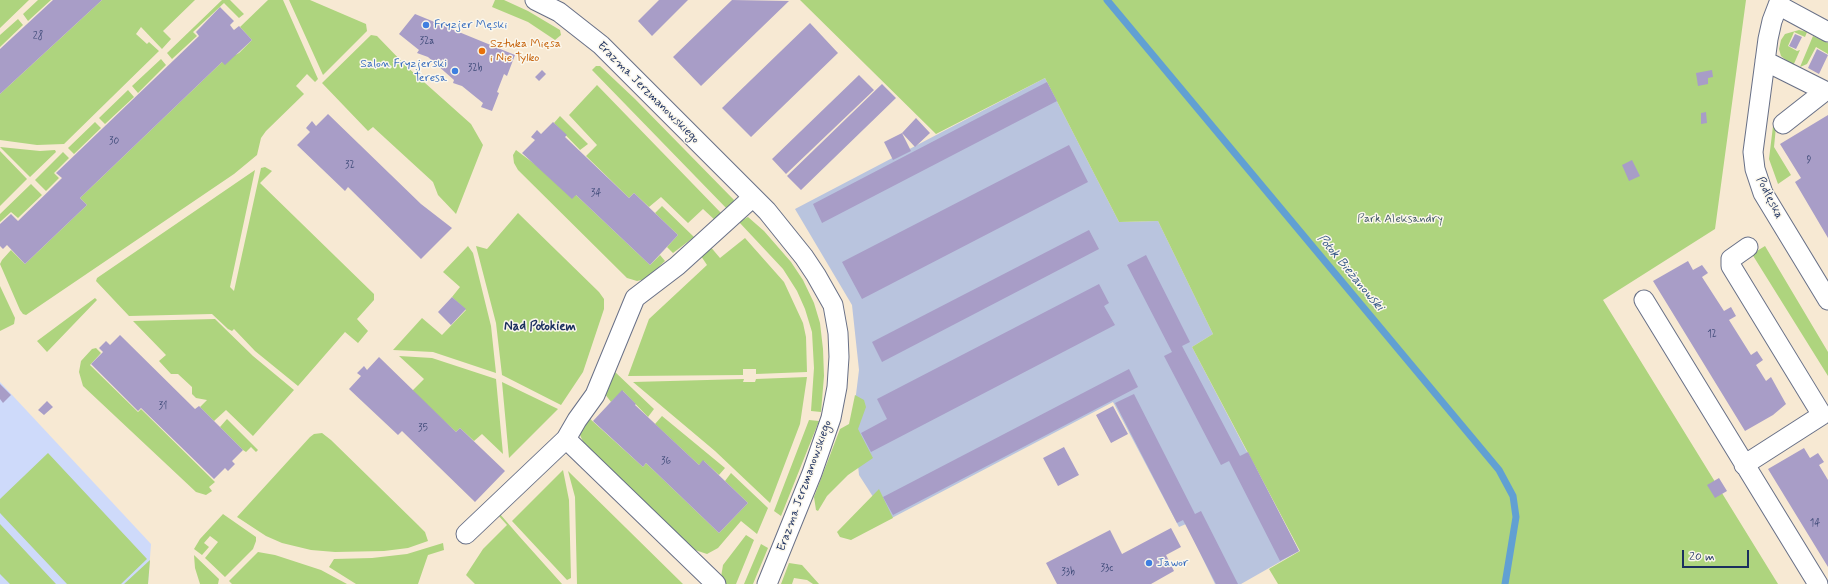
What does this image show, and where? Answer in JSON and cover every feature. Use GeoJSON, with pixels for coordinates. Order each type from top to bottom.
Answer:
{"type":"FeatureCollection","features":[{"type":"Feature","properties":{"kind":"street","name":"Erazma Jerzmanowskiego"},"geometry":{"type":"LineString","coordinates":[[535,0],[559,12],[601,45],[752,198],[767,211],[816,275],[833,305],[838,333],[837,387],[831,418],[812,473],[767,584]]}},
{"type":"Feature","properties":{"kind":"street"},"geometry":{"type":"LineString","coordinates":[[1779,2],[1828,32]]}},
{"type":"Feature","properties":{"kind":"street","name":"Podłęska"},"geometry":{"type":"LineString","coordinates":[[1779,2],[1772,21],[1765,61],[1753,152],[1758,182],[1828,300]]}},
{"type":"Feature","properties":{"kind":"street"},"geometry":{"type":"LineString","coordinates":[[1765,61],[1825,92],[1783,124]]}},
{"type":"Feature","properties":{"kind":"street"},"geometry":{"type":"LineString","coordinates":[[466,534],[566,439],[577,420],[595,395],[636,298],[677,266],[752,198]]}},
{"type":"Feature","properties":{"kind":"street"},"geometry":{"type":"LineString","coordinates":[[1744,465],[1826,416],[1731,266],[1732,259],[1748,247]]}},
{"type":"Feature","properties":{"kind":"street"},"geometry":{"type":"LineString","coordinates":[[1644,300],[1818,584]]}},
{"type":"Feature","properties":{"kind":"street"},"geometry":{"type":"LineString","coordinates":[[566,439],[716,584]]}},
{"type":"Feature","properties":{"kind":"shaded area"},"geometry":{"type":"Polygon","coordinates":[[[1045,78],[1119,222],[1158,221],[1213,334],[1192,347],[1299,551],[1241,584],[1215,584],[1186,524],[1179,527],[1113,402],[888,520],[859,475],[853,419],[859,370],[852,305],[795,209],[1045,78]]]}},
{"type":"Feature","properties":{"kind":"shaded area"},"geometry":{"type":"Polygon","coordinates":[[[0,382],[151,544],[148,584],[0,584],[0,382]]]}},
{"type":"Feature","properties":{"kind":"green space"},"geometry":{"type":"Polygon","coordinates":[[[0,0],[29,0],[0,28],[0,0]]]}},
{"type":"Feature","properties":{"kind":"green space"},"geometry":{"type":"Polygon","coordinates":[[[38,0],[51,0],[28,21],[23,14],[38,0]]]}},
{"type":"Feature","properties":{"kind":"green space"},"geometry":{"type":"Polygon","coordinates":[[[102,0],[195,0],[163,31],[171,39],[162,49],[141,27],[136,34],[147,44],[149,42],[159,51],[64,144],[37,145],[0,140],[0,94],[102,0]]]}},
{"type":"Feature","properties":{"kind":"green space"},"geometry":{"type":"Polygon","coordinates":[[[222,0],[230,0],[244,14],[239,18],[224,3],[193,32],[197,36],[172,59],[167,53],[222,0]]]}},
{"type":"Feature","properties":{"kind":"green space"},"geometry":{"type":"Polygon","coordinates":[[[268,0],[283,0],[318,79],[315,82],[307,74],[296,86],[304,94],[266,131],[261,138],[257,155],[234,174],[26,315],[23,314],[0,264],[2,260],[11,250],[25,264],[87,205],[80,198],[222,62],[239,53],[252,40],[240,27],[268,0]]]}},
{"type":"Feature","properties":{"kind":"green space"},"geometry":{"type":"Polygon","coordinates":[[[289,0],[310,0],[366,24],[367,31],[323,75],[289,0]]]}},
{"type":"Feature","properties":{"kind":"green space"},"geometry":{"type":"Polygon","coordinates":[[[495,0],[504,0],[528,11],[560,30],[561,35],[555,40],[528,22],[492,7],[495,0]]]}},
{"type":"Feature","properties":{"kind":"green space","name":"Park Aleksandry"},"geometry":{"type":"Polygon","coordinates":[[[800,0],[1746,0],[1715,229],[1603,300],[1778,584],[1278,584],[1269,569],[1300,551],[1192,347],[1213,334],[1158,221],[1119,222],[1045,78],[936,134],[800,0]]]}},
{"type":"Feature","properties":{"kind":"green space"},"geometry":{"type":"Polygon","coordinates":[[[18,19],[23,25],[0,47],[0,35],[18,19]]]}},
{"type":"Feature","properties":{"kind":"green space"},"geometry":{"type":"Polygon","coordinates":[[[1799,30],[1807,32],[1805,37],[1794,32],[1788,46],[1797,51],[1800,50],[1793,66],[1781,56],[1779,49],[1781,40],[1785,34],[1799,30]]]}},
{"type":"Feature","properties":{"kind":"green space"},"geometry":{"type":"Polygon","coordinates":[[[371,35],[377,36],[406,66],[471,124],[483,145],[456,214],[438,195],[433,182],[373,127],[368,131],[322,83],[371,35]]]}},
{"type":"Feature","properties":{"kind":"green space"},"geometry":{"type":"Polygon","coordinates":[[[1813,36],[1828,43],[1828,54],[1816,47],[1807,64],[1800,67],[1813,36]]]}},
{"type":"Feature","properties":{"kind":"green space"},"geometry":{"type":"Polygon","coordinates":[[[161,59],[166,65],[138,93],[132,86],[161,59]]]}},
{"type":"Feature","properties":{"kind":"green space"},"geometry":{"type":"Polygon","coordinates":[[[596,66],[600,66],[635,99],[734,200],[732,209],[729,211],[592,70],[596,66]]]}},
{"type":"Feature","properties":{"kind":"green space"},"geometry":{"type":"Polygon","coordinates":[[[597,85],[723,215],[716,221],[703,209],[688,223],[661,197],[649,207],[634,193],[629,198],[586,156],[597,145],[569,115],[597,85]]]}},
{"type":"Feature","properties":{"kind":"green space"},"geometry":{"type":"Polygon","coordinates":[[[128,90],[134,97],[105,124],[99,118],[128,90]]]}},
{"type":"Feature","properties":{"kind":"green space"},"geometry":{"type":"Polygon","coordinates":[[[560,116],[588,144],[580,150],[554,123],[560,116]]]}},
{"type":"Feature","properties":{"kind":"green space"},"geometry":{"type":"Polygon","coordinates":[[[95,122],[101,128],[74,154],[68,148],[95,122]]]}},
{"type":"Feature","properties":{"kind":"green space"},"geometry":{"type":"Polygon","coordinates":[[[1773,126],[1776,127],[1774,147],[1791,175],[1778,184],[1769,159],[1773,126]]]}},
{"type":"Feature","properties":{"kind":"green space"},"geometry":{"type":"Polygon","coordinates":[[[0,147],[40,151],[55,150],[56,152],[30,177],[0,147]]]}},
{"type":"Feature","properties":{"kind":"green space"},"geometry":{"type":"Polygon","coordinates":[[[516,150],[576,195],[650,265],[660,255],[665,261],[646,279],[637,281],[627,278],[518,170],[514,163],[513,155],[516,150]]]}},
{"type":"Feature","properties":{"kind":"green space"},"geometry":{"type":"Polygon","coordinates":[[[0,151],[27,179],[0,206],[0,151]]]}},
{"type":"Feature","properties":{"kind":"green space"},"geometry":{"type":"Polygon","coordinates":[[[63,152],[69,158],[54,173],[59,178],[46,191],[35,180],[63,152]]]}},
{"type":"Feature","properties":{"kind":"green space"},"geometry":{"type":"Polygon","coordinates":[[[265,167],[272,171],[260,183],[374,294],[374,300],[357,319],[368,331],[358,343],[345,332],[298,386],[255,351],[234,329],[232,331],[228,329],[212,314],[129,316],[96,281],[97,278],[255,170],[230,287],[234,291],[261,168],[265,167]]]}},
{"type":"Feature","properties":{"kind":"green space"},"geometry":{"type":"Polygon","coordinates":[[[31,184],[42,195],[18,218],[11,212],[0,222],[0,214],[31,184]]]}},
{"type":"Feature","properties":{"kind":"green space"},"geometry":{"type":"Polygon","coordinates":[[[662,206],[694,237],[673,253],[667,247],[678,235],[655,213],[662,206]]]}},
{"type":"Feature","properties":{"kind":"green space"},"geometry":{"type":"Polygon","coordinates":[[[518,213],[599,292],[604,299],[604,309],[583,372],[561,405],[502,375],[496,323],[476,246],[487,249],[518,213]]]}},
{"type":"Feature","properties":{"kind":"green space"},"geometry":{"type":"Polygon","coordinates":[[[748,217],[764,231],[791,262],[803,280],[814,303],[820,323],[823,349],[824,376],[821,412],[811,411],[814,368],[812,332],[805,309],[797,291],[783,269],[739,222],[748,217]]]}},
{"type":"Feature","properties":{"kind":"green space"},"geometry":{"type":"Polygon","coordinates":[[[745,238],[784,282],[803,323],[806,337],[807,372],[756,374],[756,369],[743,369],[743,375],[628,376],[649,319],[707,265],[699,253],[709,245],[720,258],[745,238]]]}},
{"type":"Feature","properties":{"kind":"green space"},"geometry":{"type":"Polygon","coordinates":[[[468,246],[473,253],[491,326],[496,373],[433,352],[393,350],[422,318],[442,335],[466,310],[452,297],[460,287],[443,272],[468,246]]]}},
{"type":"Feature","properties":{"kind":"green space"},"geometry":{"type":"Polygon","coordinates":[[[1765,246],[1828,352],[1828,376],[1752,254],[1765,246]]]}},
{"type":"Feature","properties":{"kind":"green space"},"geometry":{"type":"Polygon","coordinates":[[[0,286],[15,318],[14,324],[0,331],[0,286]]]}},
{"type":"Feature","properties":{"kind":"green space"},"geometry":{"type":"Polygon","coordinates":[[[95,298],[97,300],[47,352],[37,341],[95,298]]]}},
{"type":"Feature","properties":{"kind":"green space"},"geometry":{"type":"Polygon","coordinates":[[[215,319],[253,356],[294,390],[253,436],[226,410],[214,421],[200,407],[207,400],[196,398],[192,394],[192,387],[178,374],[171,374],[159,361],[166,355],[133,321],[215,319]]]}},
{"type":"Feature","properties":{"kind":"green space"},"geometry":{"type":"Polygon","coordinates":[[[96,348],[101,353],[90,365],[138,412],[141,409],[215,482],[209,487],[212,491],[206,495],[196,492],[83,386],[79,372],[81,361],[92,349],[96,348]]]}},
{"type":"Feature","properties":{"kind":"green space"},"geometry":{"type":"Polygon","coordinates":[[[399,356],[432,358],[496,379],[503,454],[482,434],[474,441],[460,428],[456,432],[412,391],[424,379],[399,356]]]}},
{"type":"Feature","properties":{"kind":"green space"},"geometry":{"type":"Polygon","coordinates":[[[614,371],[654,409],[648,417],[623,391],[611,402],[605,394],[614,371]]]}},
{"type":"Feature","properties":{"kind":"green space"},"geometry":{"type":"Polygon","coordinates":[[[807,377],[800,424],[770,503],[715,451],[633,382],[744,379],[743,382],[755,382],[756,379],[807,377]]]}},
{"type":"Feature","properties":{"kind":"green space"},"geometry":{"type":"Polygon","coordinates":[[[502,382],[558,409],[509,458],[502,382]]]}},
{"type":"Feature","properties":{"kind":"green space"},"geometry":{"type":"Polygon","coordinates":[[[855,395],[864,400],[866,407],[858,429],[873,458],[848,475],[827,496],[818,511],[816,510],[814,497],[840,429],[849,424],[855,395]]]}},
{"type":"Feature","properties":{"kind":"green space"},"geometry":{"type":"Polygon","coordinates":[[[662,416],[725,468],[719,475],[704,461],[699,465],[655,424],[662,416]]]}},
{"type":"Feature","properties":{"kind":"green space"},"geometry":{"type":"Polygon","coordinates":[[[588,417],[643,467],[646,463],[719,533],[748,503],[725,481],[731,473],[768,508],[757,534],[741,521],[718,548],[707,554],[689,548],[585,446],[580,435],[581,425],[588,417]]]}},
{"type":"Feature","properties":{"kind":"green space"},"geometry":{"type":"Polygon","coordinates":[[[227,419],[258,450],[256,452],[251,447],[246,452],[243,450],[220,427],[227,419]]]}},
{"type":"Feature","properties":{"kind":"green space"},"geometry":{"type":"Polygon","coordinates":[[[809,420],[819,421],[781,516],[774,511],[809,420]]]}},
{"type":"Feature","properties":{"kind":"green space"},"geometry":{"type":"Polygon","coordinates":[[[322,433],[425,532],[428,541],[408,548],[384,551],[335,552],[311,550],[282,543],[266,536],[237,517],[310,437],[314,434],[322,433]]]}},
{"type":"Feature","properties":{"kind":"green space"},"geometry":{"type":"Polygon","coordinates":[[[48,453],[147,559],[121,584],[67,584],[0,513],[0,499],[48,453]]]}},
{"type":"Feature","properties":{"kind":"green space"},"geometry":{"type":"Polygon","coordinates":[[[563,470],[569,500],[571,578],[567,580],[512,521],[563,470]]]}},
{"type":"Feature","properties":{"kind":"green space"},"geometry":{"type":"Polygon","coordinates":[[[568,471],[683,584],[577,584],[575,497],[568,471]]]}},
{"type":"Feature","properties":{"kind":"green space"},"geometry":{"type":"Polygon","coordinates":[[[879,489],[893,518],[851,540],[840,537],[837,532],[879,489]]]}},
{"type":"Feature","properties":{"kind":"green space"},"geometry":{"type":"Polygon","coordinates":[[[499,513],[562,584],[475,584],[466,575],[483,549],[507,525],[497,514],[499,513]]]}},
{"type":"Feature","properties":{"kind":"green space"},"geometry":{"type":"Polygon","coordinates":[[[223,514],[256,537],[253,549],[225,577],[205,558],[218,542],[210,536],[204,543],[209,547],[202,555],[194,549],[200,539],[223,514]]]}},
{"type":"Feature","properties":{"kind":"green space"},"geometry":{"type":"Polygon","coordinates":[[[0,524],[56,584],[10,584],[0,574],[0,524]]]}},
{"type":"Feature","properties":{"kind":"green space"},"geometry":{"type":"Polygon","coordinates":[[[746,535],[754,540],[736,584],[725,584],[721,577],[723,565],[746,535]]]}},
{"type":"Feature","properties":{"kind":"green space"},"geometry":{"type":"Polygon","coordinates":[[[443,543],[444,550],[428,555],[418,584],[356,584],[329,567],[334,559],[372,558],[407,554],[443,543]]]}},
{"type":"Feature","properties":{"kind":"green space"},"geometry":{"type":"Polygon","coordinates":[[[761,544],[768,548],[753,584],[744,584],[761,544]]]}},
{"type":"Feature","properties":{"kind":"green space"},"geometry":{"type":"Polygon","coordinates":[[[258,552],[275,555],[321,570],[347,584],[232,584],[229,581],[258,552]]]}},
{"type":"Feature","properties":{"kind":"green space"},"geometry":{"type":"Polygon","coordinates":[[[194,555],[219,579],[218,584],[200,584],[195,568],[194,555]]]}},
{"type":"Feature","properties":{"kind":"green space"},"geometry":{"type":"Polygon","coordinates":[[[150,560],[148,584],[124,584],[150,560]]]}},
{"type":"Feature","properties":{"kind":"green space"},"geometry":{"type":"Polygon","coordinates":[[[789,563],[802,565],[819,584],[813,584],[807,580],[794,578],[792,584],[781,584],[789,563]]]}},
{"type":"Feature","properties":{"kind":"building"},"geometry":{"type":"Polygon","coordinates":[[[53,0],[102,0],[0,94],[0,49],[53,0]]]}},
{"type":"Feature","properties":{"kind":"building"},"geometry":{"type":"Polygon","coordinates":[[[659,0],[688,0],[652,36],[638,21],[659,0]]]}},
{"type":"Feature","properties":{"kind":"building"},"geometry":{"type":"Polygon","coordinates":[[[732,0],[789,1],[701,86],[673,57],[732,0]]]}},
{"type":"Feature","properties":{"kind":"building"},"geometry":{"type":"Polygon","coordinates":[[[220,7],[234,21],[230,25],[233,29],[234,30],[239,26],[252,40],[225,65],[222,62],[80,198],[87,205],[25,264],[7,245],[3,249],[0,246],[0,224],[11,214],[18,221],[62,178],[56,173],[199,36],[196,32],[220,7]]]}},
{"type":"Feature","properties":{"kind":"building"},"geometry":{"type":"Polygon","coordinates":[[[415,14],[515,55],[507,76],[504,74],[492,111],[481,107],[483,103],[462,86],[453,83],[454,80],[428,57],[417,53],[419,50],[399,34],[415,14]]]}},
{"type":"Feature","properties":{"kind":"building"},"geometry":{"type":"Polygon","coordinates":[[[810,23],[838,53],[751,137],[722,108],[810,23]]]}},
{"type":"Feature","properties":{"kind":"building"},"geometry":{"type":"Polygon","coordinates":[[[1795,34],[1802,37],[1796,49],[1789,46],[1795,34]]]}},
{"type":"Feature","properties":{"kind":"building"},"geometry":{"type":"Polygon","coordinates":[[[1817,49],[1828,55],[1819,74],[1808,68],[1817,49]]]}},
{"type":"Feature","properties":{"kind":"building"},"geometry":{"type":"Polygon","coordinates":[[[542,70],[546,74],[539,81],[535,77],[542,70]]]}},
{"type":"Feature","properties":{"kind":"building"},"geometry":{"type":"Polygon","coordinates":[[[1712,70],[1713,77],[1708,78],[1708,84],[1698,86],[1696,73],[1712,70]]]}},
{"type":"Feature","properties":{"kind":"building"},"geometry":{"type":"Polygon","coordinates":[[[859,75],[874,90],[786,174],[772,159],[859,75]]]}},
{"type":"Feature","properties":{"kind":"building"},"geometry":{"type":"Polygon","coordinates":[[[1047,82],[1057,101],[822,223],[813,204],[1047,82]]]}},
{"type":"Feature","properties":{"kind":"building"},"geometry":{"type":"Polygon","coordinates":[[[882,84],[896,98],[801,190],[787,176],[882,84]]]}},
{"type":"Feature","properties":{"kind":"building"},"geometry":{"type":"Polygon","coordinates":[[[1706,112],[1707,123],[1701,124],[1701,113],[1706,112]]]}},
{"type":"Feature","properties":{"kind":"building"},"geometry":{"type":"Polygon","coordinates":[[[328,114],[421,204],[452,228],[421,259],[348,187],[345,191],[297,145],[310,132],[306,128],[312,121],[316,126],[328,114]]]}},
{"type":"Feature","properties":{"kind":"building"},"geometry":{"type":"Polygon","coordinates":[[[1828,115],[1828,238],[1795,182],[1801,178],[1780,144],[1828,115]]]}},
{"type":"Feature","properties":{"kind":"building"},"geometry":{"type":"Polygon","coordinates":[[[916,118],[930,133],[915,147],[902,133],[916,118]]]}},
{"type":"Feature","properties":{"kind":"building"},"geometry":{"type":"Polygon","coordinates":[[[553,122],[567,135],[565,137],[629,198],[634,193],[678,235],[650,265],[576,195],[572,199],[522,153],[535,140],[531,137],[537,130],[541,134],[553,122]]]}},
{"type":"Feature","properties":{"kind":"building"},"geometry":{"type":"Polygon","coordinates":[[[902,133],[911,151],[893,160],[884,142],[902,133]]]}},
{"type":"Feature","properties":{"kind":"building"},"geometry":{"type":"Polygon","coordinates":[[[1069,145],[1088,182],[862,299],[842,262],[1069,145]]]}},
{"type":"Feature","properties":{"kind":"building"},"geometry":{"type":"Polygon","coordinates":[[[1632,160],[1640,176],[1629,181],[1622,165],[1632,160]]]}},
{"type":"Feature","properties":{"kind":"building"},"geometry":{"type":"Polygon","coordinates":[[[1089,230],[1099,249],[882,362],[872,342],[1089,230]]]}},
{"type":"Feature","properties":{"kind":"building"},"geometry":{"type":"Polygon","coordinates":[[[1146,255],[1190,342],[1182,346],[1240,456],[1248,452],[1299,551],[1280,561],[1229,461],[1221,465],[1164,356],[1172,352],[1127,265],[1146,255]]]}},
{"type":"Feature","properties":{"kind":"building"},"geometry":{"type":"Polygon","coordinates":[[[1688,261],[1693,270],[1702,265],[1708,273],[1702,277],[1724,311],[1731,307],[1736,316],[1729,320],[1751,355],[1757,351],[1763,360],[1756,365],[1766,381],[1771,377],[1786,404],[1773,415],[1745,431],[1653,281],[1688,261]]]}},
{"type":"Feature","properties":{"kind":"building"},"geometry":{"type":"Polygon","coordinates":[[[1099,284],[1109,303],[1104,306],[1115,325],[871,452],[861,433],[887,419],[877,399],[1099,284]]]}},
{"type":"Feature","properties":{"kind":"building"},"geometry":{"type":"Polygon","coordinates":[[[452,297],[466,309],[451,325],[438,312],[452,297]]]}},
{"type":"Feature","properties":{"kind":"building"},"geometry":{"type":"Polygon","coordinates":[[[120,335],[195,409],[199,406],[243,450],[232,461],[235,464],[228,471],[225,468],[214,479],[141,408],[138,411],[91,364],[103,352],[99,348],[106,341],[110,345],[120,335]]]}},
{"type":"Feature","properties":{"kind":"building"},"geometry":{"type":"Polygon","coordinates":[[[379,357],[456,432],[460,428],[505,471],[475,502],[402,431],[398,435],[349,389],[361,376],[357,373],[364,366],[367,370],[379,357]]]}},
{"type":"Feature","properties":{"kind":"building"},"geometry":{"type":"Polygon","coordinates":[[[1129,369],[1138,387],[893,515],[883,497],[1129,369]]]}},
{"type":"Feature","properties":{"kind":"building"},"geometry":{"type":"Polygon","coordinates":[[[0,384],[11,395],[3,403],[0,399],[0,384]]]}},
{"type":"Feature","properties":{"kind":"building"},"geometry":{"type":"Polygon","coordinates":[[[622,390],[636,404],[635,405],[699,465],[703,460],[748,503],[719,533],[646,463],[643,467],[593,421],[622,390]]]}},
{"type":"Feature","properties":{"kind":"building"},"geometry":{"type":"Polygon","coordinates":[[[1134,394],[1195,514],[1201,511],[1238,584],[1216,584],[1183,520],[1177,523],[1115,403],[1134,394]]]}},
{"type":"Feature","properties":{"kind":"building"},"geometry":{"type":"Polygon","coordinates":[[[47,401],[53,407],[44,415],[38,410],[47,401]]]}},
{"type":"Feature","properties":{"kind":"building"},"geometry":{"type":"Polygon","coordinates":[[[1113,406],[1128,434],[1111,443],[1096,415],[1113,406]]]}},
{"type":"Feature","properties":{"kind":"building"},"geometry":{"type":"Polygon","coordinates":[[[1064,447],[1079,475],[1058,486],[1043,458],[1064,447]]]}},
{"type":"Feature","properties":{"kind":"building"},"geometry":{"type":"Polygon","coordinates":[[[1804,448],[1810,458],[1818,453],[1824,462],[1819,465],[1828,480],[1828,567],[1768,469],[1804,448]]]}},
{"type":"Feature","properties":{"kind":"building"},"geometry":{"type":"Polygon","coordinates":[[[1719,478],[1727,491],[1715,498],[1707,485],[1719,478]]]}},
{"type":"Feature","properties":{"kind":"building"},"geometry":{"type":"Polygon","coordinates":[[[1171,528],[1181,547],[1166,555],[1174,571],[1151,584],[1057,584],[1046,563],[1110,530],[1122,554],[1171,528]]]}},
{"type":"Feature","properties":{"kind":"waterway","name":"Potok Bieżanowski"},"geometry":{"type":"LineString","coordinates":[[1107,0],[1499,470],[1513,496],[1516,517],[1505,584]]}},
{"type":"Feature","properties":{"kind":"place","name":"Fryzjer Męski"},"geometry":{"type":"Point","coordinates":[426,25]}},
{"type":"Feature","properties":{"kind":"place","name":"Sztuka Mięsa i Nie Tylko"},"geometry":{"type":"Point","coordinates":[482,51]}},
{"type":"Feature","properties":{"kind":"place","name":"Salon Fryzjerski Teresa"},"geometry":{"type":"Point","coordinates":[455,71]}},
{"type":"Feature","properties":{"kind":"place","name":"Jawor"},"geometry":{"type":"Point","coordinates":[1149,563]}},
{"type":"Feature","properties":{"kind":"district","name":"Nad Potokiem"},"geometry":{"type":"Point","coordinates":[540,327]}}]}
